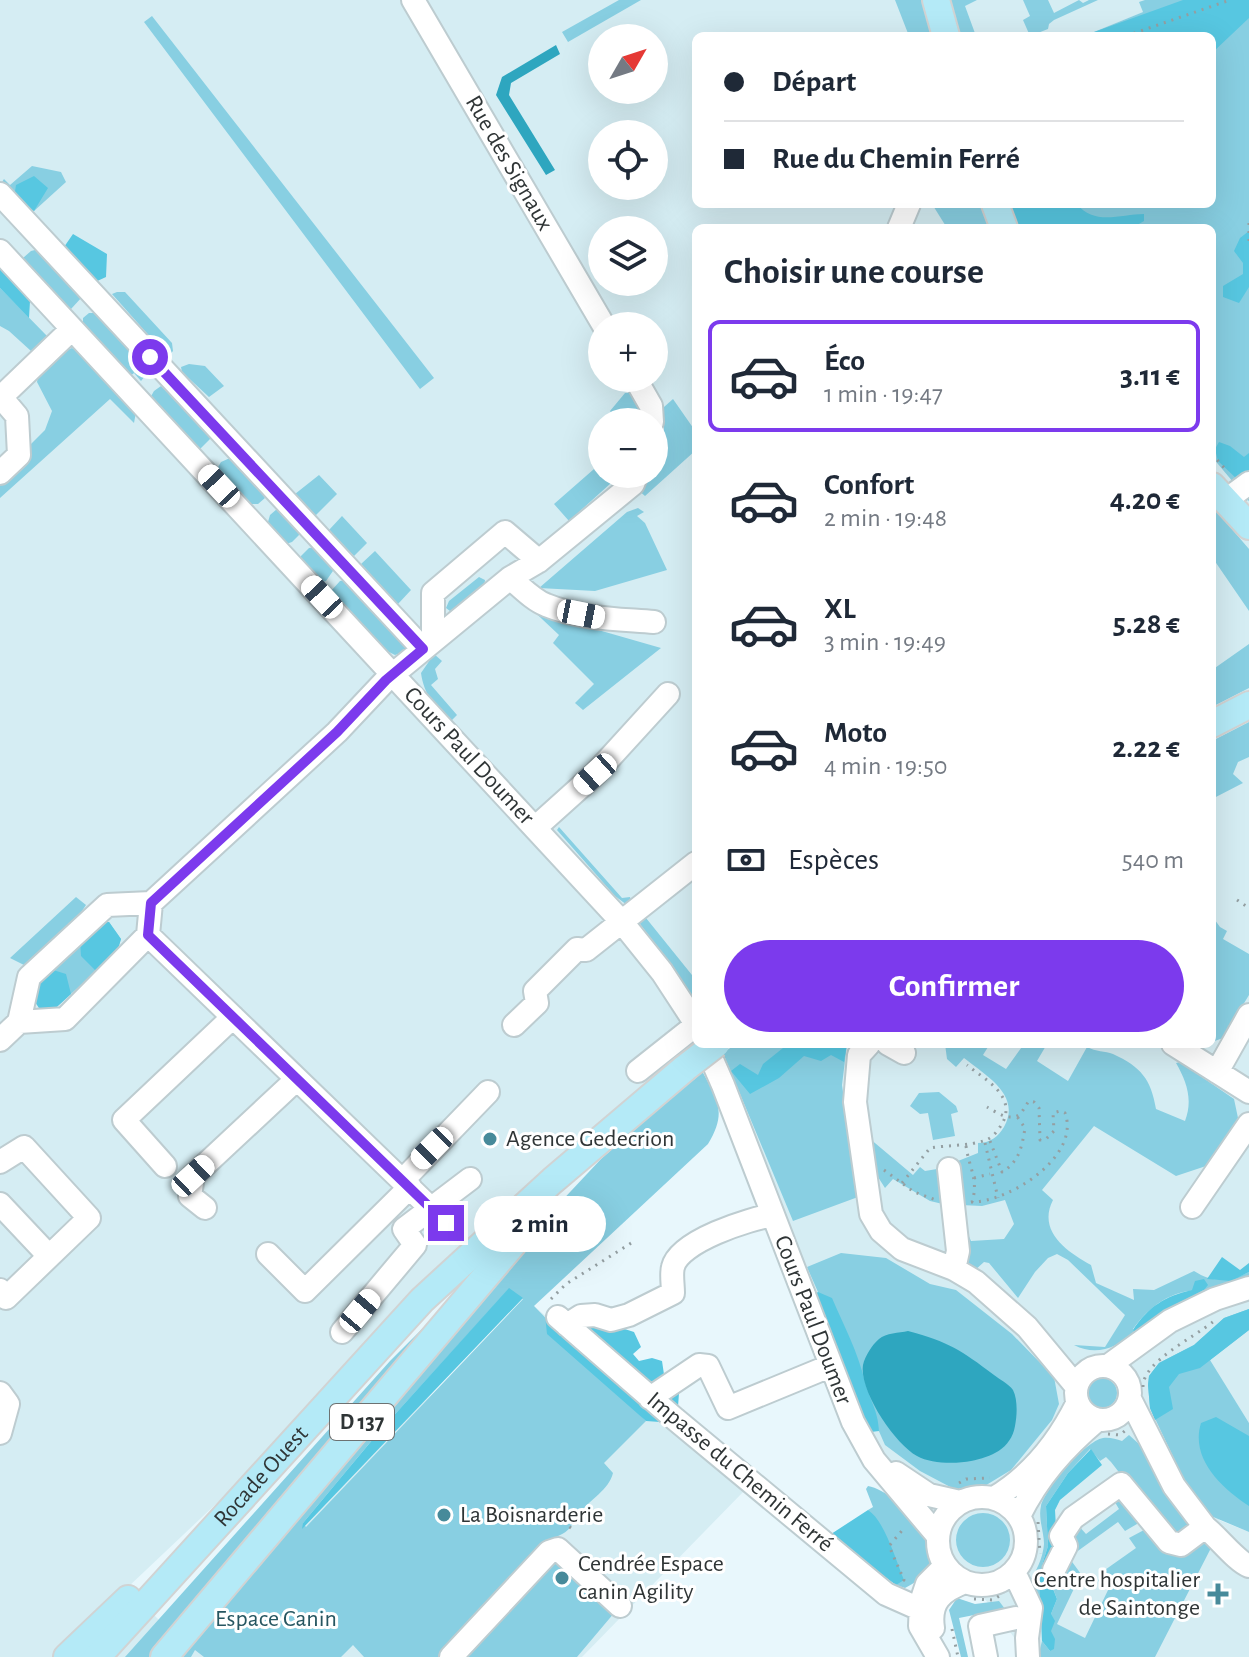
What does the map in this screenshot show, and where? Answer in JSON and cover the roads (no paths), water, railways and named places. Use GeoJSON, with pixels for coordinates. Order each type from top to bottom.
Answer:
{"type":"FeatureCollection","features":[{"type":"Feature","properties":{"kind":"main road"},"geometry":{"type":"LineString","coordinates":[[936,0],[945,32]]}},
{"type":"Feature","properties":{"kind":"main road"},"geometry":{"type":"LineString","coordinates":[[1230,487],[1249,526]]}},
{"type":"Feature","properties":{"kind":"main road"},"geometry":{"type":"LineString","coordinates":[[1216,722],[1249,705]]}},
{"type":"Feature","properties":{"kind":"main road","name":"Rocade Ouest"},"geometry":{"type":"LineString","coordinates":[[97,1657],[422,1300],[552,1181],[711,1048]]}},
{"type":"Feature","properties":{"kind":"main road","name":"D 137"},"geometry":{"type":"LineString","coordinates":[[164,1657],[523,1232],[552,1181]]}},
{"type":"Feature","properties":{"kind":"main road","name":"D 137"},"geometry":{"type":"LineString","coordinates":[[67,1657],[200,1528],[224,1517]]}},
{"type":"Feature","properties":{"kind":"street","name":"Rue des Signaux"},"geometry":{"type":"LineString","coordinates":[[413,0],[596,312]]}},
{"type":"Feature","properties":{"kind":"street"},"geometry":{"type":"LineString","coordinates":[[0,194],[428,645]]}},
{"type":"Feature","properties":{"kind":"street","name":"Cours Paul Doumer"},"geometry":{"type":"LineString","coordinates":[[0,251],[621,921],[662,972],[692,1019]]}},
{"type":"Feature","properties":{"kind":"street"},"geometry":{"type":"LineString","coordinates":[[0,473],[19,455],[17,416],[1,397],[72,329]]}},
{"type":"Feature","properties":{"kind":"street"},"geometry":{"type":"LineString","coordinates":[[0,1040],[19,1022],[29,977],[107,905],[151,903],[337,732],[393,675],[510,578],[539,561],[628,488]]}},
{"type":"Feature","properties":{"kind":"street"},"geometry":{"type":"LineString","coordinates":[[428,645],[433,593],[505,532],[539,561]]}},
{"type":"Feature","properties":{"kind":"street"},"geometry":{"type":"LineString","coordinates":[[510,578],[544,604],[564,611],[598,618],[654,622]]}},
{"type":"Feature","properties":{"kind":"street"},"geometry":{"type":"LineString","coordinates":[[536,827],[595,774],[668,694]]}},
{"type":"Feature","properties":{"kind":"street"},"geometry":{"type":"LineString","coordinates":[[514,1025],[537,1003],[535,991],[577,949],[586,950],[692,866]]}},
{"type":"Feature","properties":{"kind":"street"},"geometry":{"type":"LineString","coordinates":[[19,1022],[65,1019],[148,935],[151,903]]}},
{"type":"Feature","properties":{"kind":"street"},"geometry":{"type":"LineString","coordinates":[[148,935],[446,1223]]}},
{"type":"Feature","properties":{"kind":"street"},"geometry":{"type":"LineString","coordinates":[[1217,1072],[1249,1015]]}},
{"type":"Feature","properties":{"kind":"street"},"geometry":{"type":"LineString","coordinates":[[165,1166],[124,1120],[233,1017]]}},
{"type":"Feature","properties":{"kind":"street"},"geometry":{"type":"LineString","coordinates":[[638,1071],[692,1028]]}},
{"type":"Feature","properties":{"kind":"street","name":"Cours Paul Doumer"},"geometry":{"type":"LineString","coordinates":[[707,1048],[857,1431],[874,1460],[937,1535]]}},
{"type":"Feature","properties":{"kind":"street"},"geometry":{"type":"LineString","coordinates":[[865,1048],[859,1055],[855,1102],[871,1214],[881,1231],[902,1249],[954,1269],[976,1282],[1088,1381]]}},
{"type":"Feature","properties":{"kind":"street"},"geometry":{"type":"LineString","coordinates":[[1179,1048],[1249,1092]]}},
{"type":"Feature","properties":{"kind":"street"},"geometry":{"type":"LineString","coordinates":[[205,1208],[190,1196],[193,1176],[297,1079]]}},
{"type":"Feature","properties":{"kind":"street"},"geometry":{"type":"LineString","coordinates":[[268,1254],[305,1291],[407,1184],[488,1092]]}},
{"type":"Feature","properties":{"kind":"street"},"geometry":{"type":"LineString","coordinates":[[1192,1207],[1249,1124]]}},
{"type":"Feature","properties":{"kind":"street"},"geometry":{"type":"LineString","coordinates":[[0,1162],[24,1147],[89,1218],[6,1298],[0,1290]]}},
{"type":"Feature","properties":{"kind":"street"},"geometry":{"type":"LineString","coordinates":[[949,1169],[963,1202],[954,1269]]}},
{"type":"Feature","properties":{"kind":"street"},"geometry":{"type":"LineString","coordinates":[[342,1332],[415,1245],[404,1229],[470,1179]]}},
{"type":"Feature","properties":{"kind":"street"},"geometry":{"type":"LineString","coordinates":[[0,1204],[49,1256]]}},
{"type":"Feature","properties":{"kind":"street","name":"Impasse du Chemin Ferré"},"geometry":{"type":"LineString","coordinates":[[773,1215],[719,1230],[680,1254],[673,1266],[673,1293],[629,1315],[611,1320],[595,1315],[563,1321],[650,1398],[886,1594],[918,1608]]}},
{"type":"Feature","properties":{"kind":"street"},"geometry":{"type":"LineString","coordinates":[[994,1498],[1032,1468],[1059,1435],[1088,1381],[1158,1329],[1186,1313],[1249,1288]]}},
{"type":"Feature","properties":{"kind":"street"},"geometry":{"type":"LineString","coordinates":[[1019,1516],[1033,1488],[1066,1447],[1126,1407],[1128,1389],[1146,1351],[1186,1313]]}},
{"type":"Feature","properties":{"kind":"street"},"geometry":{"type":"LineString","coordinates":[[650,1398],[699,1365],[708,1366],[728,1408],[830,1366]]}},
{"type":"Feature","properties":{"kind":"street"},"geometry":{"type":"LineString","coordinates":[[1088,1381],[1116,1368],[1174,1486],[1243,1565],[1249,1566]]}},
{"type":"Feature","properties":{"kind":"street"},"geometry":{"type":"LineString","coordinates":[[1088,1381],[1082,1411],[1144,1441],[1163,1462]]}},
{"type":"Feature","properties":{"kind":"street"},"geometry":{"type":"LineString","coordinates":[[0,1393],[8,1404],[0,1433]]}},
{"type":"Feature","properties":{"kind":"street","name":"Cours Paul Doumer"},"geometry":{"type":"LineString","coordinates":[[874,1460],[929,1495],[960,1502]]}},
{"type":"Feature","properties":{"kind":"street"},"geometry":{"type":"LineString","coordinates":[[1054,1570],[1066,1546],[1061,1536],[1073,1518],[1121,1484],[1169,1542],[1181,1545],[1214,1534],[1249,1555]]}},
{"type":"Feature","properties":{"kind":"street"},"geometry":{"type":"LineString","coordinates":[[980,1496],[994,1498],[1012,1508],[1019,1516],[1025,1530],[1023,1559],[1014,1572],[994,1584],[974,1585],[952,1575],[945,1566],[938,1550],[937,1535],[943,1519],[960,1502],[980,1496]]}},
{"type":"Feature","properties":{"kind":"street"},"geometry":{"type":"LineString","coordinates":[[451,1657],[549,1552],[558,1549],[620,1606]]}},
{"type":"Feature","properties":{"kind":"street"},"geometry":{"type":"LineString","coordinates":[[936,1652],[918,1608],[927,1584],[945,1566]]}},
{"type":"Feature","properties":{"kind":"street"},"geometry":{"type":"LineString","coordinates":[[1014,1572],[1031,1608],[1028,1648]]}},
{"type":"Feature","properties":{"kind":"street"},"geometry":{"type":"LineString","coordinates":[[918,1608],[965,1582]]}},
{"type":"Feature","properties":{"kind":"street"},"geometry":{"type":"LineString","coordinates":[[994,1584],[1016,1618],[1028,1648]]}},
{"type":"Feature","properties":{"kind":"street"},"geometry":{"type":"LineString","coordinates":[[986,1657],[980,1626],[1016,1618]]}},
{"type":"Feature","properties":{"kind":"place","name":"Agence Gedecrion"},"geometry":{"type":"Point","coordinates":[490,1139]}},
{"type":"Feature","properties":{"kind":"place","name":"La Boisnarderie"},"geometry":{"type":"Point","coordinates":[444,1515]}},
{"type":"Feature","properties":{"kind":"place","name":"Cendrée Espace canin Agility"},"geometry":{"type":"Point","coordinates":[562,1578]}},
{"type":"Feature","properties":{"kind":"place","name":"Centre hospitalier de Saintonge"},"geometry":{"type":"Point","coordinates":[1218,1594]}},
{"type":"Feature","properties":{"kind":"park label","name":"Espace Canin"},"geometry":{"type":"Point","coordinates":[276,1619]}}]}
